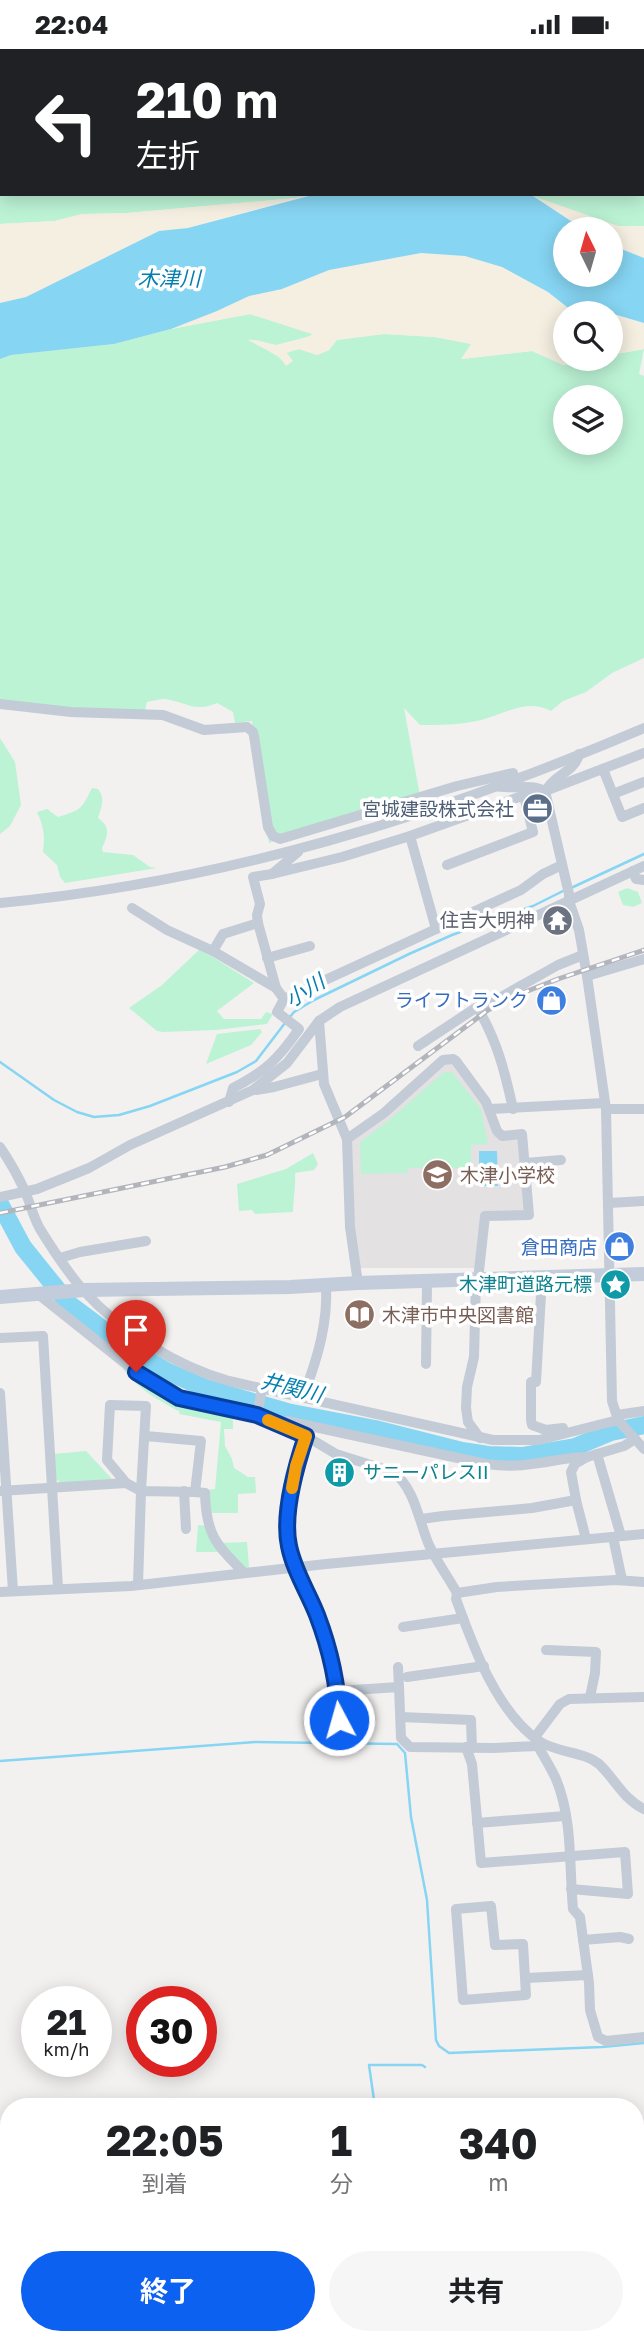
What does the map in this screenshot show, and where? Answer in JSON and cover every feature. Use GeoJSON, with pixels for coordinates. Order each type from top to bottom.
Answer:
{"type":"FeatureCollection","features":[{"type":"Feature","properties":{"kind":"street"},"geometry":{"type":"LineString","coordinates":[[0,704],[71,712],[163,715],[204,730],[247,727],[254,736],[268,827],[273,836],[280,839],[457,786],[511,773],[537,771]]}},
{"type":"Feature","properties":{"kind":"street"},"geometry":{"type":"LineString","coordinates":[[0,903],[73,896],[138,885],[304,848],[411,817],[644,728]]}},
{"type":"Feature","properties":{"kind":"street"},"geometry":{"type":"LineString","coordinates":[[284,999],[276,988],[258,923],[260,904],[253,877],[342,857],[410,836],[524,796],[545,792],[644,753]]}},
{"type":"Feature","properties":{"kind":"street"},"geometry":{"type":"LineString","coordinates":[[545,792],[550,784],[575,766],[579,754]]}},
{"type":"Feature","properties":{"kind":"street"},"geometry":{"type":"LineString","coordinates":[[603,769],[622,817],[644,808]]}},
{"type":"Feature","properties":{"kind":"street"},"geometry":{"type":"LineString","coordinates":[[613,794],[644,782]]}},
{"type":"Feature","properties":{"kind":"street"},"geometry":{"type":"LineString","coordinates":[[494,786],[512,789],[537,787],[545,792],[579,930],[597,1036],[605,1107],[612,1401],[618,1419],[644,1448]]}},
{"type":"Feature","properties":{"kind":"street"},"geometry":{"type":"LineString","coordinates":[[447,865],[533,832],[524,796]]}},
{"type":"Feature","properties":{"kind":"street"},"geometry":{"type":"LineString","coordinates":[[410,836],[436,929]]}},
{"type":"Feature","properties":{"kind":"street"},"geometry":{"type":"LineString","coordinates":[[272,874],[304,848]]}},
{"type":"Feature","properties":{"kind":"street"},"geometry":{"type":"LineString","coordinates":[[0,1196],[37,1189],[89,1168],[130,1145],[253,1090],[286,1063],[319,1021],[340,1007],[569,898],[644,866]]}},
{"type":"Feature","properties":{"kind":"street"},"geometry":{"type":"LineString","coordinates":[[229,1101],[233,1088],[260,1074],[281,1055],[299,1029],[277,1012],[284,999],[521,890],[543,874],[563,869]]}},
{"type":"Feature","properties":{"kind":"street"},"geometry":{"type":"LineString","coordinates":[[633,871],[636,879],[644,880]]}},
{"type":"Feature","properties":{"kind":"street"},"geometry":{"type":"LineString","coordinates":[[131,908],[276,988]]}},
{"type":"Feature","properties":{"kind":"street"},"geometry":{"type":"LineString","coordinates":[[213,951],[223,934],[258,923]]}},
{"type":"Feature","properties":{"kind":"street"},"geometry":{"type":"LineString","coordinates":[[267,958],[310,946]]}},
{"type":"Feature","properties":{"kind":"street"},"geometry":{"type":"LineString","coordinates":[[418,1046],[477,1007],[485,1006],[550,969],[583,955]]}},
{"type":"Feature","properties":{"kind":"street"},"geometry":{"type":"LineString","coordinates":[[587,977],[644,959]]}},
{"type":"Feature","properties":{"kind":"street"},"geometry":{"type":"LineString","coordinates":[[477,1007],[499,1050],[513,1109]]}},
{"type":"Feature","properties":{"kind":"street"},"geometry":{"type":"LineString","coordinates":[[319,1021],[324,1084],[347,1139],[350,1227],[358,1283]]}},
{"type":"Feature","properties":{"kind":"street"},"geometry":{"type":"LineString","coordinates":[[347,1139],[384,1112],[443,1061],[453,1059],[490,1109],[496,1131],[502,1136],[522,1134],[529,1215],[485,1216],[477,1280],[474,1357],[466,1395],[467,1418],[480,1438]]}},
{"type":"Feature","properties":{"kind":"street"},"geometry":{"type":"LineString","coordinates":[[253,1090],[262,1090],[322,1073]]}},
{"type":"Feature","properties":{"kind":"street"},"geometry":{"type":"LineString","coordinates":[[490,1109],[644,1109]]}},
{"type":"Feature","properties":{"kind":"street"},"geometry":{"type":"LineString","coordinates":[[0,1147],[34,1217],[81,1290],[105,1311],[166,1355],[205,1374],[262,1390],[480,1438],[539,1440],[603,1425],[644,1411]]}},
{"type":"Feature","properties":{"kind":"street"},"geometry":{"type":"LineString","coordinates":[[526,1163],[561,1160]]}},
{"type":"Feature","properties":{"kind":"street"},"geometry":{"type":"LineString","coordinates":[[609,1203],[644,1202]]}},
{"type":"Feature","properties":{"kind":"street"},"geometry":{"type":"LineString","coordinates":[[60,1258],[146,1241]]}},
{"type":"Feature","properties":{"kind":"street"},"geometry":{"type":"LineString","coordinates":[[0,1297],[81,1290],[644,1274]]}},
{"type":"Feature","properties":{"kind":"street"},"geometry":{"type":"LineString","coordinates":[[542,1277],[536,1382],[531,1382],[532,1425],[546,1430],[589,1422],[603,1425]]}},
{"type":"Feature","properties":{"kind":"street"},"geometry":{"type":"LineString","coordinates":[[426,1364],[427,1281]]}},
{"type":"Feature","properties":{"kind":"street"},"geometry":{"type":"LineString","coordinates":[[262,1390],[305,1391],[325,1328],[326,1285]]}},
{"type":"Feature","properties":{"kind":"street"},"geometry":{"type":"LineString","coordinates":[[44,1294],[136,1372],[179,1398],[486,1464],[508,1466],[592,1456]]}},
{"type":"Feature","properties":{"kind":"street"},"geometry":{"type":"LineString","coordinates":[[0,1338],[43,1336],[58,1588]]}},
{"type":"Feature","properties":{"kind":"street"},"geometry":{"type":"LineString","coordinates":[[257,1413],[262,1390]]}},
{"type":"Feature","properties":{"kind":"street"},"geometry":{"type":"LineString","coordinates":[[0,1393],[3,1491],[13,1591]]}},
{"type":"Feature","properties":{"kind":"street"},"geometry":{"type":"LineString","coordinates":[[138,1585],[141,1491],[146,1436],[146,1406],[110,1405],[107,1460],[126,1483],[141,1491],[205,1493],[206,1513],[216,1543],[244,1573]]}},
{"type":"Feature","properties":{"kind":"street"},"geometry":{"type":"LineString","coordinates":[[257,1413],[306,1436],[336,1454],[393,1472],[403,1482],[433,1553],[457,1593],[456,1599],[463,1618],[484,1666],[508,1709],[538,1742],[556,1779],[565,1816],[573,1909],[580,1917],[590,2010],[598,2037],[606,2041],[644,2037]]}},
{"type":"Feature","properties":{"kind":"street"},"geometry":{"type":"LineString","coordinates":[[146,1436],[201,1441],[190,1492],[186,1529]]}},
{"type":"Feature","properties":{"kind":"street"},"geometry":{"type":"LineString","coordinates":[[306,1436],[296,1466],[290,1499],[288,1544],[331,1658],[339,1720],[332,1736]]}},
{"type":"Feature","properties":{"kind":"street"},"geometry":{"type":"LineString","coordinates":[[586,1539],[576,1500],[572,1469],[575,1464],[592,1456],[624,1447],[633,1438]]}},
{"type":"Feature","properties":{"kind":"street"},"geometry":{"type":"LineString","coordinates":[[592,1456],[617,1536],[622,1580]]}},
{"type":"Feature","properties":{"kind":"street"},"geometry":{"type":"LineString","coordinates":[[3,1491],[126,1483]]}},
{"type":"Feature","properties":{"kind":"street"},"geometry":{"type":"LineString","coordinates":[[421,1520],[443,1515],[532,1508],[576,1500]]}},
{"type":"Feature","properties":{"kind":"street"},"geometry":{"type":"LineString","coordinates":[[0,1593],[138,1585],[433,1553],[644,1534]]}},
{"type":"Feature","properties":{"kind":"street"},"geometry":{"type":"LineString","coordinates":[[457,1593],[497,1587],[622,1580],[644,1582]]}},
{"type":"Feature","properties":{"kind":"street"},"geometry":{"type":"LineString","coordinates":[[403,1627],[463,1618]]}},
{"type":"Feature","properties":{"kind":"street"},"geometry":{"type":"LineString","coordinates":[[546,1650],[596,1652],[590,1697]]}},
{"type":"Feature","properties":{"kind":"street"},"geometry":{"type":"LineString","coordinates":[[407,1677],[484,1666]]}},
{"type":"Feature","properties":{"kind":"street"},"geometry":{"type":"LineString","coordinates":[[398,1667],[401,1738],[410,1747],[469,1748],[538,1742],[598,1764],[623,1795],[644,1809]]}},
{"type":"Feature","properties":{"kind":"street"},"geometry":{"type":"LineString","coordinates":[[337,1691],[399,1687]]}},
{"type":"Feature","properties":{"kind":"street"},"geometry":{"type":"LineString","coordinates":[[538,1742],[560,1704],[569,1699],[644,1697]]}},
{"type":"Feature","properties":{"kind":"street"},"geometry":{"type":"LineString","coordinates":[[401,1717],[471,1720],[469,1748],[481,1863],[625,1852],[628,1895],[572,1889]]}},
{"type":"Feature","properties":{"kind":"street"},"geometry":{"type":"LineString","coordinates":[[477,1823],[565,1816]]}},
{"type":"Feature","properties":{"kind":"street"},"geometry":{"type":"LineString","coordinates":[[491,1906],[495,1945],[523,1944],[526,1978],[527,1995],[463,2000],[456,1909],[491,1906]]}},
{"type":"Feature","properties":{"kind":"street"},"geometry":{"type":"LineString","coordinates":[[583,1940],[620,1937],[629,1939]]}},
{"type":"Feature","properties":{"kind":"street"},"geometry":{"type":"LineString","coordinates":[[526,1978],[588,1975]]}},
{"type":"Feature","properties":{"kind":"shaded area","name":"木津小学校"},"geometry":{"type":"Polygon","coordinates":[[[445,1063],[452,1064],[485,1105],[494,1135],[520,1140],[526,1209],[520,1212],[483,1213],[477,1268],[359,1268],[352,1215],[350,1141],[445,1063]]]}},
{"type":"Feature","properties":{"kind":"green space"},"geometry":{"type":"Polygon","coordinates":[[[0,196],[306,196],[127,213],[82,214],[55,221],[0,224],[0,196]]]}},
{"type":"Feature","properties":{"kind":"green space"},"geometry":{"type":"Polygon","coordinates":[[[532,196],[644,196],[644,226],[623,226],[623,217],[592,217],[532,196]]]}},
{"type":"Feature","properties":{"kind":"green space"},"geometry":{"type":"Polygon","coordinates":[[[250,314],[315,335],[276,345],[255,340],[257,345],[292,361],[286,353],[299,349],[317,355],[329,350],[336,340],[384,334],[435,337],[471,344],[462,359],[532,351],[553,360],[553,371],[623,371],[623,353],[644,349],[639,374],[644,376],[644,658],[612,673],[586,692],[563,701],[551,711],[532,706],[470,722],[420,725],[404,708],[420,796],[269,843],[252,721],[235,723],[233,712],[217,703],[196,707],[165,699],[147,702],[145,711],[48,709],[0,702],[0,359],[10,355],[114,344],[171,329],[250,314]]]}},
{"type":"Feature","properties":{"kind":"green space"},"geometry":{"type":"Polygon","coordinates":[[[0,738],[15,762],[21,805],[10,826],[0,834],[0,738]]]}},
{"type":"Feature","properties":{"kind":"green space"},"geometry":{"type":"Polygon","coordinates":[[[92,788],[98,789],[102,796],[98,818],[105,825],[107,832],[103,852],[133,855],[150,867],[157,868],[65,883],[60,877],[57,865],[43,852],[43,832],[37,812],[47,809],[58,817],[71,813],[80,808],[92,788]]]}},
{"type":"Feature","properties":{"kind":"green space"},"geometry":{"type":"Polygon","coordinates":[[[627,888],[638,892],[642,903],[633,907],[623,905],[618,892],[627,888]]]}},
{"type":"Feature","properties":{"kind":"green space"},"geometry":{"type":"Polygon","coordinates":[[[200,949],[254,983],[217,1011],[224,1019],[261,1019],[266,1012],[273,1014],[267,1024],[163,1032],[157,1031],[129,1008],[162,985],[200,949]]]}},
{"type":"Feature","properties":{"kind":"green space"},"geometry":{"type":"Polygon","coordinates":[[[260,1029],[262,1032],[251,1045],[206,1064],[217,1034],[260,1029]]]}},
{"type":"Feature","properties":{"kind":"green space"},"geometry":{"type":"Polygon","coordinates":[[[444,1072],[452,1072],[481,1109],[488,1144],[471,1145],[471,1168],[408,1168],[407,1173],[361,1174],[360,1142],[444,1072]]]}},
{"type":"Feature","properties":{"kind":"green space"},"geometry":{"type":"Polygon","coordinates":[[[313,1153],[318,1164],[314,1170],[295,1173],[293,1212],[255,1214],[252,1210],[239,1211],[237,1184],[286,1169],[313,1153]]]}},
{"type":"Feature","properties":{"kind":"green space"},"geometry":{"type":"Polygon","coordinates":[[[122,1367],[171,1399],[253,1416],[251,1420],[233,1419],[233,1429],[224,1429],[225,1446],[234,1468],[248,1477],[255,1477],[256,1493],[238,1494],[238,1513],[208,1513],[207,1490],[215,1489],[221,1422],[179,1414],[180,1412],[141,1387],[122,1367]]]}},
{"type":"Feature","properties":{"kind":"green space"},"geometry":{"type":"Polygon","coordinates":[[[86,1451],[112,1479],[61,1483],[55,1478],[53,1454],[86,1451]]]}},
{"type":"Feature","properties":{"kind":"green space"},"geometry":{"type":"Polygon","coordinates":[[[198,1525],[207,1526],[220,1552],[196,1552],[198,1525]]]}},
{"type":"Feature","properties":{"kind":"green space"},"geometry":{"type":"Polygon","coordinates":[[[247,1542],[249,1568],[243,1569],[219,1543],[247,1542]]]}},
{"type":"Feature","properties":{"kind":"sand"},"geometry":{"type":"Polygon","coordinates":[[[533,196],[592,217],[565,217],[533,196]]]}},
{"type":"Feature","properties":{"kind":"sand"},"geometry":{"type":"Polygon","coordinates":[[[295,198],[188,228],[159,231],[26,297],[0,303],[0,224],[55,221],[82,214],[127,213],[295,198]]]}},
{"type":"Feature","properties":{"kind":"sand"},"geometry":{"type":"Polygon","coordinates":[[[623,226],[644,226],[644,258],[623,250],[623,226]]]}},
{"type":"Feature","properties":{"kind":"sand"},"geometry":{"type":"Polygon","coordinates":[[[421,253],[465,256],[502,267],[559,301],[553,301],[553,360],[532,351],[461,359],[471,344],[435,337],[384,334],[337,340],[329,350],[317,355],[299,349],[286,352],[293,361],[286,366],[274,353],[248,340],[280,345],[313,334],[250,314],[171,329],[249,296],[282,289],[329,270],[421,253]]]}},
{"type":"Feature","properties":{"kind":"sand"},"geometry":{"type":"Polygon","coordinates":[[[623,317],[644,323],[644,349],[623,353],[623,317]]]}},
{"type":"Feature","properties":{"kind":"water","name":"木津川"},"geometry":{"type":"Polygon","coordinates":[[[308,196],[533,196],[565,217],[553,217],[553,287],[623,287],[623,250],[644,258],[644,323],[623,317],[623,301],[559,301],[502,267],[465,256],[421,253],[329,270],[282,289],[249,296],[171,329],[114,344],[11,355],[0,359],[0,303],[26,297],[159,231],[188,228],[308,196]]]}},
{"type":"Feature","properties":{"kind":"water"},"geometry":{"type":"Polygon","coordinates":[[[479,1151],[497,1151],[498,1186],[479,1186],[479,1151]]]}},
{"type":"Feature","properties":{"kind":"waterway","name":"小川"},"geometry":{"type":"LineString","coordinates":[[571,888],[644,854]]}},
{"type":"Feature","properties":{"kind":"waterway","name":"小川"},"geometry":{"type":"LineString","coordinates":[[289,1018],[314,1000],[409,954],[452,935],[533,906],[565,890]]}},
{"type":"Feature","properties":{"kind":"waterway","name":"小川"},"geometry":{"type":"LineString","coordinates":[[0,1062],[54,1100],[77,1112],[94,1117],[119,1115],[150,1106],[237,1072],[256,1061],[285,1023]]}},
{"type":"Feature","properties":{"kind":"waterway","name":"井関川"},"geometry":{"type":"LineString","coordinates":[[0,1204],[23,1247],[69,1304],[128,1348],[166,1371],[205,1388],[287,1412],[488,1455],[522,1456],[575,1447],[611,1432],[644,1425]]}},
{"type":"Feature","properties":{"kind":"waterway"},"geometry":{"type":"LineString","coordinates":[[0,1761],[255,1742],[397,1744],[405,1753],[411,1817],[427,1900],[436,2040],[439,2046],[449,2053],[644,2043]]}},
{"type":"Feature","properties":{"kind":"waterway"},"geometry":{"type":"LineString","coordinates":[[374,2098],[369,2065],[425,2067]]}},
{"type":"Feature","properties":{"kind":"railway"},"geometry":{"type":"LineString","coordinates":[[0,1213],[225,1167],[267,1155],[345,1117],[488,1010],[558,979],[644,950]]}},
{"type":"Feature","properties":{"kind":"slow traffic"},"geometry":{"type":"LineString","coordinates":[[268,1420],[306,1436],[292,1488]]}},
{"type":"Feature","properties":{"kind":"place","name":"宮城建設株式会社"},"geometry":{"type":"Point","coordinates":[537,809]}},
{"type":"Feature","properties":{"kind":"place","name":"住吉大明神"},"geometry":{"type":"Point","coordinates":[558,920]}},
{"type":"Feature","properties":{"kind":"place","name":"ライフトランク"},"geometry":{"type":"Point","coordinates":[551,1000]}},
{"type":"Feature","properties":{"kind":"place","name":"木津小学校"},"geometry":{"type":"Point","coordinates":[437,1175]}},
{"type":"Feature","properties":{"kind":"place","name":"倉田商店"},"geometry":{"type":"Point","coordinates":[620,1247]}},
{"type":"Feature","properties":{"kind":"place","name":"木津町道路元標"},"geometry":{"type":"Point","coordinates":[615,1284]}},
{"type":"Feature","properties":{"kind":"place","name":"木津市中央図書館"},"geometry":{"type":"Point","coordinates":[359,1315]}},
{"type":"Feature","properties":{"kind":"place","name":"サニーパレスII"},"geometry":{"type":"Point","coordinates":[340,1472]}},
{"type":"Feature","properties":{"kind":"route"},"geometry":{"type":"LineString","coordinates":[[136,1372],[179,1398],[257,1415],[306,1436],[296,1466],[290,1499],[288,1544],[331,1658],[339,1720]]}}]}
